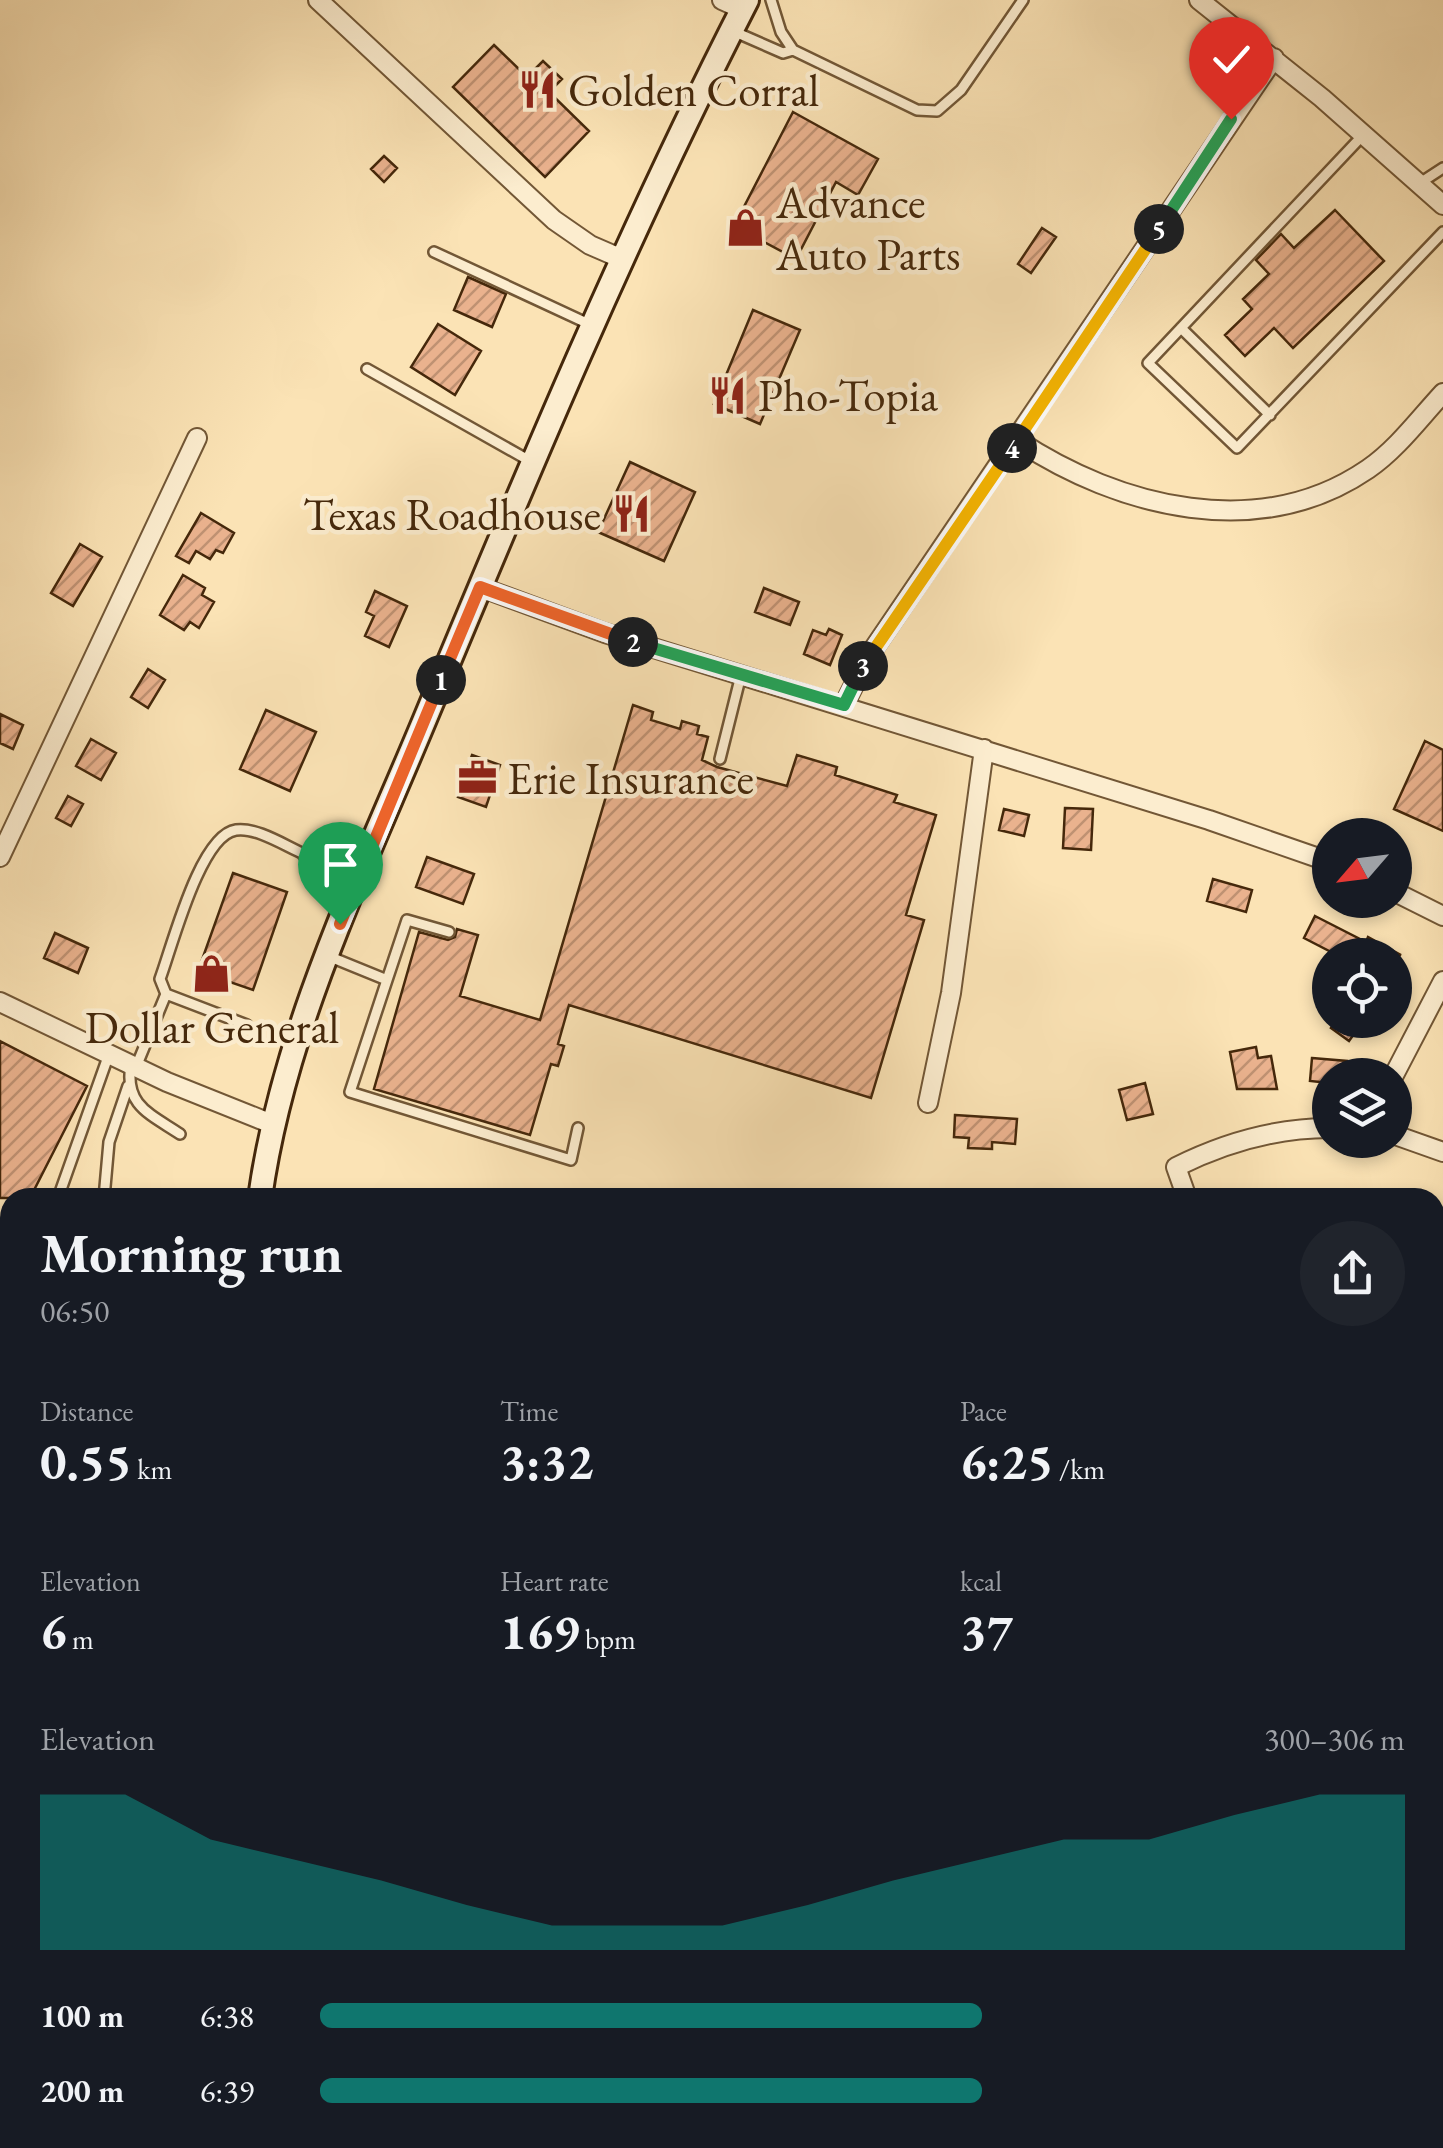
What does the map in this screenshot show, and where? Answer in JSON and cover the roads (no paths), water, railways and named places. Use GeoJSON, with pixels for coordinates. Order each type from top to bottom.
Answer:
{"type":"FeatureCollection","features":[{"type":"Feature","properties":{"kind":"main road"},"geometry":{"type":"LineString","coordinates":[[262,1188],[272,1124],[345,911],[620,258],[736,10]]}},
{"type":"Feature","properties":{"kind":"street"},"geometry":{"type":"LineString","coordinates":[[318,0],[554,220],[590,245],[620,258]]}},
{"type":"Feature","properties":{"kind":"street"},"geometry":{"type":"LineString","coordinates":[[1199,0],[1274,58],[1443,206]]}},
{"type":"Feature","properties":{"kind":"street"},"geometry":{"type":"LineString","coordinates":[[844,705],[868,657],[1274,58]]}},
{"type":"Feature","properties":{"kind":"street"},"geometry":{"type":"LineString","coordinates":[[1017,440],[1082,478],[1125,493],[1228,512],[1269,508],[1328,492],[1368,468],[1443,394]]}},
{"type":"Feature","properties":{"kind":"street"},"geometry":{"type":"LineString","coordinates":[[0,857],[197,438]]}},
{"type":"Feature","properties":{"kind":"street"},"geometry":{"type":"LineString","coordinates":[[480,587],[605,633],[741,672],[1312,856]]}},
{"type":"Feature","properties":{"kind":"street"},"geometry":{"type":"LineString","coordinates":[[928,1103],[952,993],[984,750]]}},
{"type":"Feature","properties":{"kind":"street"},"geometry":{"type":"LineString","coordinates":[[1412,899],[1442,911]]}},
{"type":"Feature","properties":{"kind":"street"},"geometry":{"type":"LineString","coordinates":[[1403,1058],[1443,981]]}},
{"type":"Feature","properties":{"kind":"street"},"geometry":{"type":"LineString","coordinates":[[0,1002],[134,1066],[272,1124]]}},
{"type":"Feature","properties":{"kind":"street"},"geometry":{"type":"LineString","coordinates":[[1183,1188],[1176,1167],[1243,1140],[1312,1130]]}},
{"type":"Feature","properties":{"kind":"street"},"geometry":{"type":"LineString","coordinates":[[1412,1141],[1443,1152]]}},
{"type":"Feature","properties":{"kind":"lane"},"geometry":{"type":"LineString","coordinates":[[771,0],[780,32],[793,50]]}},
{"type":"Feature","properties":{"kind":"lane"},"geometry":{"type":"LineString","coordinates":[[736,10],[774,50],[793,50],[917,110],[938,111],[961,90],[1023,0]]}},
{"type":"Feature","properties":{"kind":"lane"},"geometry":{"type":"LineString","coordinates":[[1364,134],[1148,362],[1237,448],[1443,232]]}},
{"type":"Feature","properties":{"kind":"lane"},"geometry":{"type":"LineString","coordinates":[[1420,184],[1443,168]]}},
{"type":"Feature","properties":{"kind":"lane"},"geometry":{"type":"LineString","coordinates":[[434,252],[591,325]]}},
{"type":"Feature","properties":{"kind":"lane"},"geometry":{"type":"LineString","coordinates":[[1182,328],[1270,415]]}},
{"type":"Feature","properties":{"kind":"lane"},"geometry":{"type":"LineString","coordinates":[[367,369],[532,463]]}},
{"type":"Feature","properties":{"kind":"lane"},"geometry":{"type":"LineString","coordinates":[[720,759],[741,672]]}},
{"type":"Feature","properties":{"kind":"lane"},"geometry":{"type":"LineString","coordinates":[[105,1188],[110,1142],[134,1066],[166,994],[160,979],[204,858],[217,840],[236,830],[256,833],[302,854],[368,856]]}},
{"type":"Feature","properties":{"kind":"lane"},"geometry":{"type":"LineString","coordinates":[[302,854],[345,911]]}},
{"type":"Feature","properties":{"kind":"lane"},"geometry":{"type":"LineString","coordinates":[[450,932],[408,920],[350,1092],[570,1160],[578,1128]]}},
{"type":"Feature","properties":{"kind":"lane"},"geometry":{"type":"LineString","coordinates":[[328,956],[387,980]]}},
{"type":"Feature","properties":{"kind":"lane"},"geometry":{"type":"LineString","coordinates":[[166,994],[247,1025]]}},
{"type":"Feature","properties":{"kind":"lane"},"geometry":{"type":"LineString","coordinates":[[62,1188],[109,1054]]}},
{"type":"Feature","properties":{"kind":"lane"},"geometry":{"type":"LineString","coordinates":[[128,1086],[134,1104],[180,1134]]}},
{"type":"Feature","properties":{"kind":"place","name":"Golden Corral"},"geometry":{"type":"Point","coordinates":[538,90]}},
{"type":"Feature","properties":{"kind":"place","name":"Advance Auto Parts"},"geometry":{"type":"Point","coordinates":[746,228]}},
{"type":"Feature","properties":{"kind":"place","name":"Pho-Topia"},"geometry":{"type":"Point","coordinates":[728,395]}},
{"type":"Feature","properties":{"kind":"place","name":"Texas Roadhouse"},"geometry":{"type":"Point","coordinates":[631,514]}},
{"type":"Feature","properties":{"kind":"place","name":"Erie Insurance"},"geometry":{"type":"Point","coordinates":[477,778]}},
{"type":"Feature","properties":{"kind":"place","name":"Dollar General"},"geometry":{"type":"Point","coordinates":[212,974]}}]}
